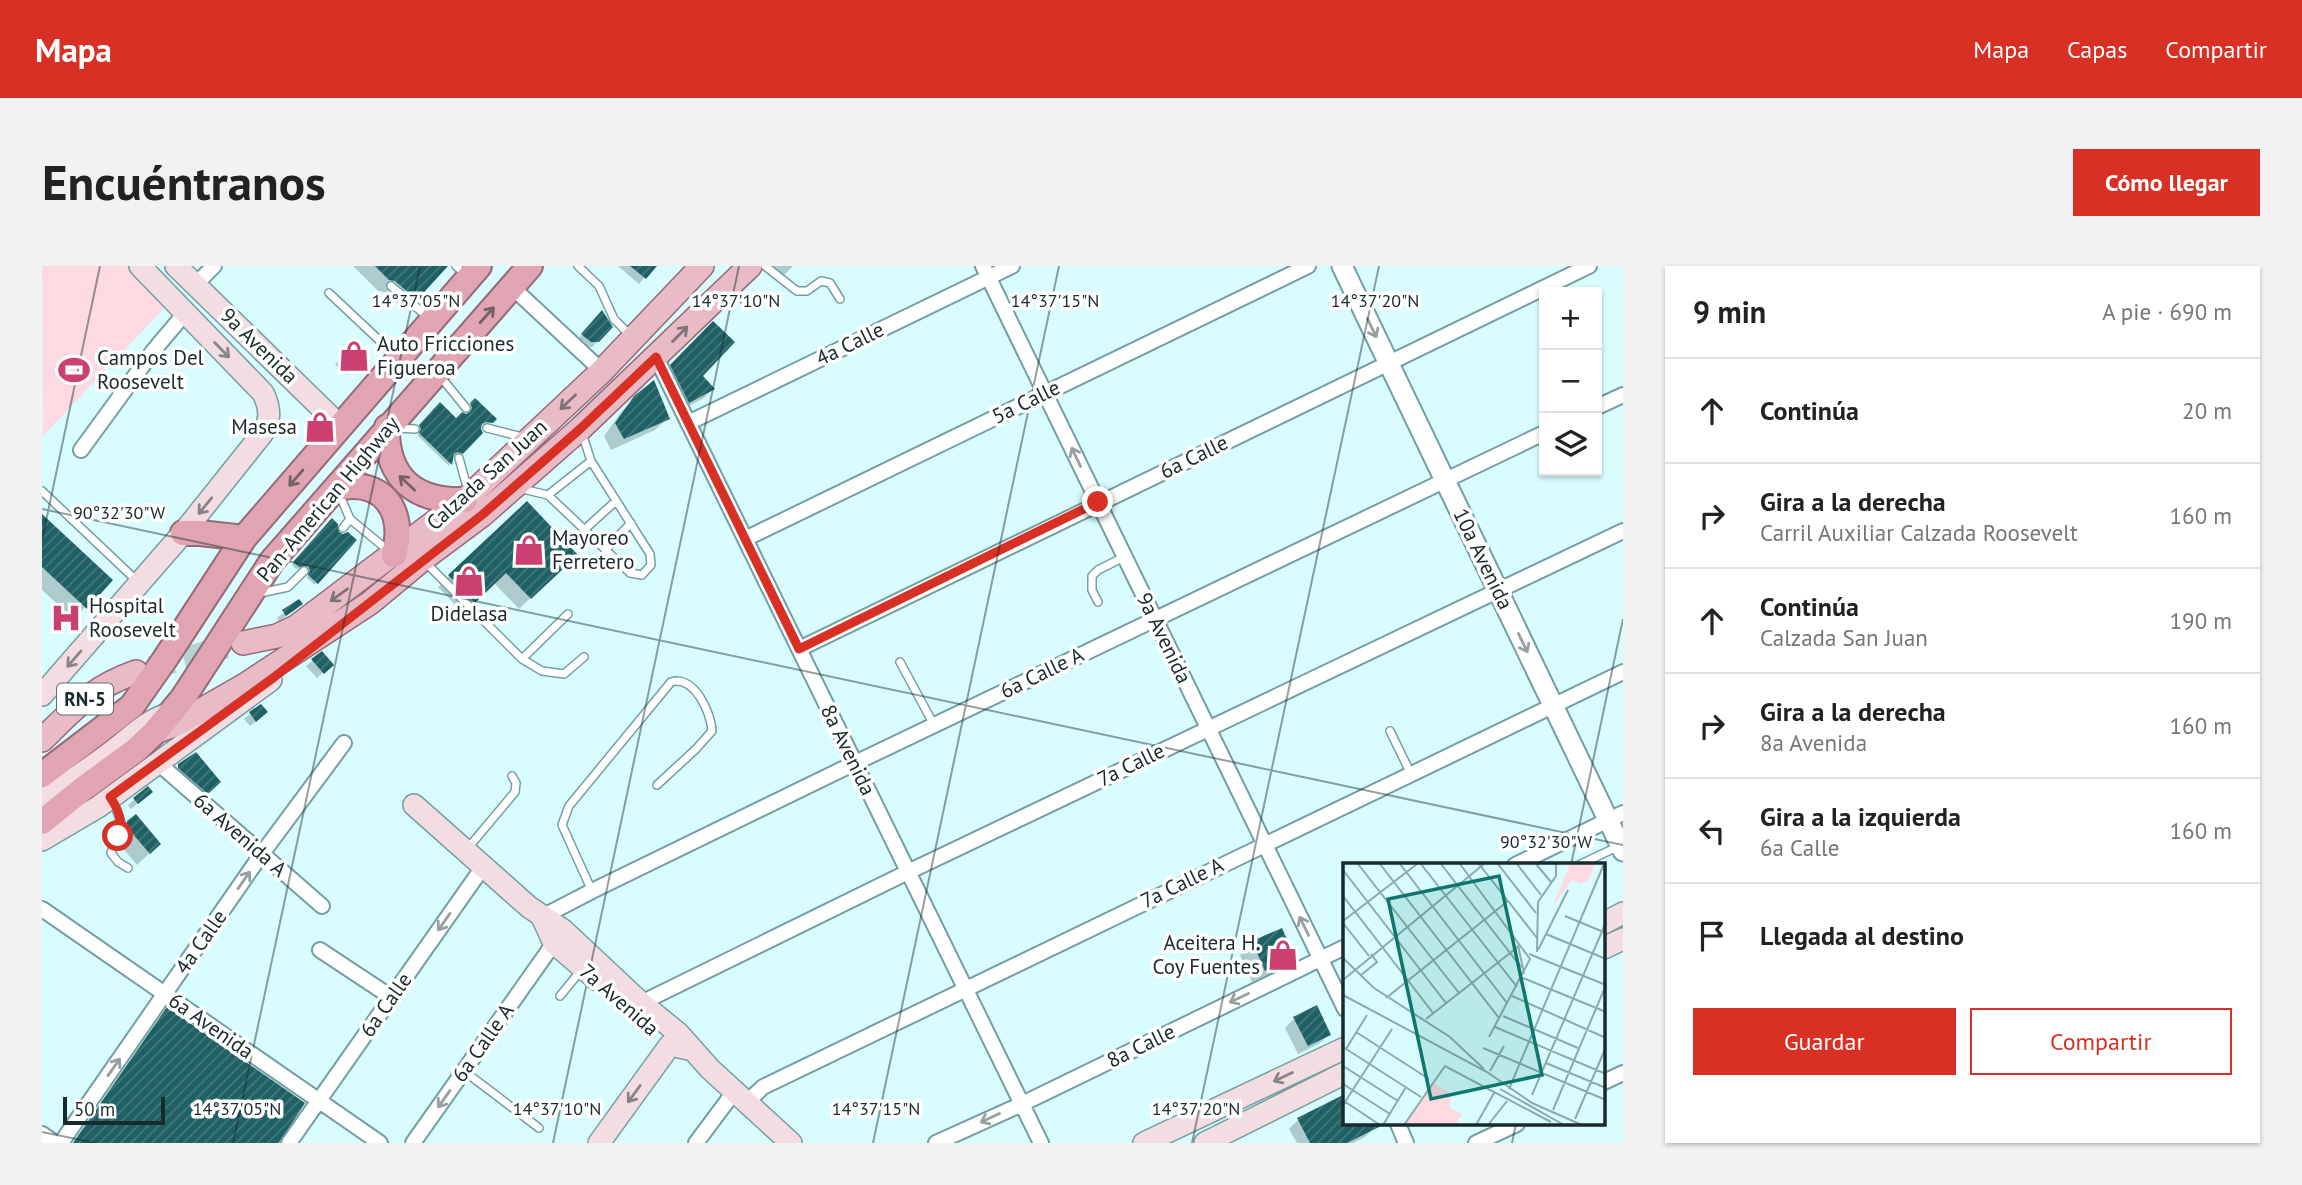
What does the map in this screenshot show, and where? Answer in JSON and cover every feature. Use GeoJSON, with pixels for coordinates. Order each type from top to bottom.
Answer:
{"type":"FeatureCollection","features":[{"type":"Feature","properties":{"kind":"highway","name":"Pan-American Highway"},"geometry":{"type":"LineString","coordinates":[[42,822],[136,750],[155,732],[183,698],[272,561],[530,266]]}},
{"type":"Feature","properties":{"kind":"highway","name":"Pan-American Highway"},"geometry":{"type":"LineString","coordinates":[[42,775],[132,706],[244,538],[432,321],[468,270]]}},
{"type":"Feature","properties":{"kind":"highway"},"geometry":{"type":"LineString","coordinates":[[387,428],[389,454],[400,478],[413,490],[429,498],[446,501],[467,498]]}},
{"type":"Feature","properties":{"kind":"highway"},"geometry":{"type":"LineString","coordinates":[[337,488],[352,484],[368,487],[382,495],[393,508],[398,523],[394,555]]}},
{"type":"Feature","properties":{"kind":"highway"},"geometry":{"type":"LineString","coordinates":[[183,533],[244,538]]}},
{"type":"Feature","properties":{"kind":"main road","name":"9a Avenida"},"geometry":{"type":"LineString","coordinates":[[140,266],[263,393],[269,411],[268,422],[262,434],[183,533]]}},
{"type":"Feature","properties":{"kind":"main road","name":"9a Avenida"},"geometry":{"type":"LineString","coordinates":[[176,266],[341,427]]}},
{"type":"Feature","properties":{"kind":"main road","name":"Calzada San Juan"},"geometry":{"type":"LineString","coordinates":[[243,643],[277,636],[296,627],[467,498],[602,371],[702,266]]}},
{"type":"Feature","properties":{"kind":"main road","name":"Calzada San Juan"},"geometry":{"type":"LineString","coordinates":[[155,732],[177,724],[245,685],[370,603],[482,515],[580,429],[656,357],[737,293],[750,266]]}},
{"type":"Feature","properties":{"kind":"main road"},"geometry":{"type":"LineString","coordinates":[[42,695],[183,533]]}},
{"type":"Feature","properties":{"kind":"main road"},"geometry":{"type":"LineString","coordinates":[[42,840],[158,763],[370,603]]}},
{"type":"Feature","properties":{"kind":"main road","name":"RN-5"},"geometry":{"type":"LineString","coordinates":[[42,740],[94,691],[136,672]]}},
{"type":"Feature","properties":{"kind":"main road"},"geometry":{"type":"LineString","coordinates":[[42,799],[78,764],[132,722],[132,706]]}},
{"type":"Feature","properties":{"kind":"main road"},"geometry":{"type":"LineString","coordinates":[[42,799],[85,772],[142,726],[171,713]]}},
{"type":"Feature","properties":{"kind":"main road","name":"7a Avenida"},"geometry":{"type":"LineString","coordinates":[[414,805],[542,918],[563,930],[641,1003],[678,1033],[710,1069],[791,1143]]}},
{"type":"Feature","properties":{"kind":"main road"},"geometry":{"type":"LineString","coordinates":[[1605,922],[1623,913]]}},
{"type":"Feature","properties":{"kind":"main road","name":"7a Avenida"},"geometry":{"type":"LineString","coordinates":[[542,918],[554,943],[670,1045],[710,1069]]}},
{"type":"Feature","properties":{"kind":"main road"},"geometry":{"type":"LineString","coordinates":[[599,1143],[670,1045],[693,1050]]}},
{"type":"Feature","properties":{"kind":"main road"},"geometry":{"type":"LineString","coordinates":[[1144,1143],[1343,1049]]}},
{"type":"Feature","properties":{"kind":"main road"},"geometry":{"type":"LineString","coordinates":[[1205,1143],[1343,1074]]}},
{"type":"Feature","properties":{"kind":"street"},"geometry":{"type":"LineString","coordinates":[[195,285],[214,266]]}},
{"type":"Feature","properties":{"kind":"street","name":"4a Calle"},"geometry":{"type":"LineString","coordinates":[[688,423],[986,272],[1012,266]]}},
{"type":"Feature","properties":{"kind":"street","name":"5a Calle"},"geometry":{"type":"LineString","coordinates":[[745,539],[1308,266]]}},
{"type":"Feature","properties":{"kind":"street","name":"10a Avenida"},"geometry":{"type":"LineString","coordinates":[[1342,266],[1553,706],[1616,817],[1621,848]]}},
{"type":"Feature","properties":{"kind":"street","name":"6a Calle"},"geometry":{"type":"LineString","coordinates":[[799,649],[1589,266]]}},
{"type":"Feature","properties":{"kind":"street","name":"9a Avenida"},"geometry":{"type":"LineString","coordinates":[[986,272],[1343,1005]]}},
{"type":"Feature","properties":{"kind":"street"},"geometry":{"type":"LineString","coordinates":[[512,287],[602,371]]}},
{"type":"Feature","properties":{"kind":"street"},"geometry":{"type":"LineString","coordinates":[[81,450],[186,312]]}},
{"type":"Feature","properties":{"kind":"street","name":"8a Avenida"},"geometry":{"type":"LineString","coordinates":[[656,357],[1041,1143]]}},
{"type":"Feature","properties":{"kind":"street"},"geometry":{"type":"LineString","coordinates":[[1602,405],[1623,395]]}},
{"type":"Feature","properties":{"kind":"street","name":"6a Calle A"},"geometry":{"type":"LineString","coordinates":[[542,918],[592,891],[1154,618],[1539,435]]}},
{"type":"Feature","properties":{"kind":"street","name":"7a Calle"},"geometry":{"type":"LineString","coordinates":[[641,1003],[908,872],[1623,531]]}},
{"type":"Feature","properties":{"kind":"street","name":"7a Calle A"},"geometry":{"type":"LineString","coordinates":[[696,1143],[740,1097],[1623,672]]}},
{"type":"Feature","properties":{"kind":"street","name":"4a Calle"},"geometry":{"type":"LineString","coordinates":[[61,1143],[261,855],[344,743]]}},
{"type":"Feature","properties":{"kind":"street","name":"6a Avenida A"},"geometry":{"type":"LineString","coordinates":[[158,763],[322,906]]}},
{"type":"Feature","properties":{"kind":"street"},"geometry":{"type":"LineString","coordinates":[[1520,863],[1616,817]]}},
{"type":"Feature","properties":{"kind":"street","name":"6a Calle"},"geometry":{"type":"LineString","coordinates":[[289,1143],[483,867]]}},
{"type":"Feature","properties":{"kind":"street","name":"6a Avenida"},"geometry":{"type":"LineString","coordinates":[[42,909],[63,929],[165,994],[380,1143]]}},
{"type":"Feature","properties":{"kind":"street","name":"6a Calle A"},"geometry":{"type":"LineString","coordinates":[[413,1143],[554,943]]}},
{"type":"Feature","properties":{"kind":"street","name":"8a Calle"},"geometry":{"type":"LineString","coordinates":[[936,1143],[1343,948]]}},
{"type":"Feature","properties":{"kind":"street"},"geometry":{"type":"LineString","coordinates":[[320,950],[391,997]]}},
{"type":"Feature","properties":{"kind":"street"},"geometry":{"type":"LineString","coordinates":[[1605,1082],[1623,1073]]}},
{"type":"Feature","properties":{"kind":"street"},"geometry":{"type":"LineString","coordinates":[[1399,1126],[1406,1143]]}},
{"type":"Feature","properties":{"kind":"street"},"geometry":{"type":"LineString","coordinates":[[1476,1143],[1513,1126]]}},
{"type":"Feature","properties":{"kind":"street"},"geometry":{"type":"LineString","coordinates":[[42,1134],[55,1143]]}},
{"type":"Feature","properties":{"kind":"lane"},"geometry":{"type":"LineString","coordinates":[[578,266],[599,286],[614,319],[633,338]]}},
{"type":"Feature","properties":{"kind":"lane"},"geometry":{"type":"LineString","coordinates":[[765,266],[797,291],[807,291],[821,281],[830,283],[840,299]]}},
{"type":"Feature","properties":{"kind":"lane"},"geometry":{"type":"LineString","coordinates":[[391,286],[432,321]]}},
{"type":"Feature","properties":{"kind":"lane"},"geometry":{"type":"LineString","coordinates":[[329,293],[400,359]]}},
{"type":"Feature","properties":{"kind":"lane"},"geometry":{"type":"LineString","coordinates":[[436,371],[466,408]]}},
{"type":"Feature","properties":{"kind":"lane"},"geometry":{"type":"LineString","coordinates":[[387,428],[415,429]]}},
{"type":"Feature","properties":{"kind":"lane"},"geometry":{"type":"LineString","coordinates":[[487,428],[530,439]]}},
{"type":"Feature","properties":{"kind":"lane"},"geometry":{"type":"LineString","coordinates":[[514,487],[548,495],[630,573],[642,575],[651,565],[652,559],[591,461],[580,429]]}},
{"type":"Feature","properties":{"kind":"lane"},"geometry":{"type":"LineString","coordinates":[[459,458],[467,498]]}},
{"type":"Feature","properties":{"kind":"lane"},"geometry":{"type":"LineString","coordinates":[[548,495],[591,461]]}},
{"type":"Feature","properties":{"kind":"lane"},"geometry":{"type":"LineString","coordinates":[[337,488],[350,519],[394,555]]}},
{"type":"Feature","properties":{"kind":"lane"},"geometry":{"type":"LineString","coordinates":[[42,491],[140,583]]}},
{"type":"Feature","properties":{"kind":"lane"},"geometry":{"type":"LineString","coordinates":[[584,530],[616,501]]}},
{"type":"Feature","properties":{"kind":"lane"},"geometry":{"type":"LineString","coordinates":[[343,528],[350,519]]}},
{"type":"Feature","properties":{"kind":"lane"},"geometry":{"type":"LineString","coordinates":[[605,550],[631,523]]}},
{"type":"Feature","properties":{"kind":"lane"},"geometry":{"type":"LineString","coordinates":[[1098,602],[1092,590],[1093,576],[1097,570],[1125,557]]}},
{"type":"Feature","properties":{"kind":"lane"},"geometry":{"type":"LineString","coordinates":[[423,559],[438,577],[523,659],[542,671],[564,674],[584,657]]}},
{"type":"Feature","properties":{"kind":"lane"},"geometry":{"type":"LineString","coordinates":[[249,596],[288,587],[304,571]]}},
{"type":"Feature","properties":{"kind":"lane"},"geometry":{"type":"LineString","coordinates":[[523,659],[568,614]]}},
{"type":"Feature","properties":{"kind":"lane"},"geometry":{"type":"LineString","coordinates":[[900,662],[933,725]]}},
{"type":"Feature","properties":{"kind":"lane"},"geometry":{"type":"LineString","coordinates":[[592,891],[562,825],[562,818],[671,682],[678,680],[688,684],[696,693],[711,719],[712,731],[696,750],[657,785]]}},
{"type":"Feature","properties":{"kind":"lane"},"geometry":{"type":"LineString","coordinates":[[1390,731],[1411,774]]}},
{"type":"Feature","properties":{"kind":"lane"},"geometry":{"type":"LineString","coordinates":[[465,851],[515,792],[516,783],[512,776]]}},
{"type":"Feature","properties":{"kind":"lane"},"geometry":{"type":"LineString","coordinates":[[110,797],[121,822],[111,853],[118,862],[128,868]]}},
{"type":"Feature","properties":{"kind":"lane"},"geometry":{"type":"LineString","coordinates":[[1584,863],[1621,848]]}},
{"type":"Feature","properties":{"kind":"lane"},"geometry":{"type":"LineString","coordinates":[[560,996],[583,968]]}},
{"type":"Feature","properties":{"kind":"lane"},"geometry":{"type":"LineString","coordinates":[[464,1071],[539,1128]]}},
{"type":"Feature","properties":{"kind":"shaded area","name":"Campos Del Roosevelt"},"geometry":{"type":"Polygon","coordinates":[[[42,266],[129,266],[168,304],[43,436],[42,266]]]}},
{"type":"Feature","properties":{"kind":"building"},"geometry":{"type":"Polygon","coordinates":[[[375,266],[448,266],[417,300],[375,266]]]}},
{"type":"Feature","properties":{"kind":"building"},"geometry":{"type":"Polygon","coordinates":[[[630,266],[657,266],[646,279],[630,266]]]}},
{"type":"Feature","properties":{"kind":"building"},"geometry":{"type":"Polygon","coordinates":[[[602,310],[613,327],[599,342],[591,342],[581,334],[602,310]]]}},
{"type":"Feature","properties":{"kind":"building"},"geometry":{"type":"Polygon","coordinates":[[[713,321],[735,342],[703,376],[715,389],[689,403],[670,365],[713,321]]]}},
{"type":"Feature","properties":{"kind":"building","name":"Auto Fricciones Figueroa"},"geometry":{"type":"Polygon","coordinates":[[[353,341],[368,353],[355,370],[339,358],[353,341]]]}},
{"type":"Feature","properties":{"kind":"building"},"geometry":{"type":"Polygon","coordinates":[[[654,380],[670,419],[624,439],[615,423],[634,396],[654,380]]]}},
{"type":"Feature","properties":{"kind":"building"},"geometry":{"type":"Polygon","coordinates":[[[475,398],[497,419],[493,423],[482,424],[483,433],[463,454],[454,454],[452,465],[419,433],[419,425],[440,402],[456,418],[462,412],[470,412],[470,403],[475,398]]]}},
{"type":"Feature","properties":{"kind":"building","name":"Mayoreo Ferretero"},"geometry":{"type":"Polygon","coordinates":[[[527,501],[578,555],[531,599],[506,573],[475,603],[448,575],[527,501]]]}},
{"type":"Feature","properties":{"kind":"building"},"geometry":{"type":"Polygon","coordinates":[[[42,514],[113,580],[87,609],[42,567],[42,514]]]}},
{"type":"Feature","properties":{"kind":"building"},"geometry":{"type":"Polygon","coordinates":[[[332,518],[338,524],[339,532],[348,532],[357,540],[318,584],[308,575],[308,566],[299,567],[293,562],[332,518]]]}},
{"type":"Feature","properties":{"kind":"building"},"geometry":{"type":"Polygon","coordinates":[[[299,599],[303,604],[286,616],[282,610],[299,599]]]}},
{"type":"Feature","properties":{"kind":"building"},"geometry":{"type":"Polygon","coordinates":[[[322,651],[334,665],[324,674],[311,659],[322,651]]]}},
{"type":"Feature","properties":{"kind":"building"},"geometry":{"type":"Polygon","coordinates":[[[261,704],[268,712],[256,722],[249,712],[261,704]]]}},
{"type":"Feature","properties":{"kind":"building"},"geometry":{"type":"Polygon","coordinates":[[[196,752],[221,782],[208,794],[178,768],[178,764],[196,752]]]}},
{"type":"Feature","properties":{"kind":"building"},"geometry":{"type":"Polygon","coordinates":[[[148,786],[153,792],[138,804],[133,798],[148,786]]]}},
{"type":"Feature","properties":{"kind":"building"},"geometry":{"type":"Polygon","coordinates":[[[136,814],[161,844],[150,854],[126,826],[127,821],[136,814]]]}},
{"type":"Feature","properties":{"kind":"building"},"geometry":{"type":"Polygon","coordinates":[[[1282,928],[1293,953],[1289,961],[1265,971],[1252,941],[1282,928]]]}},
{"type":"Feature","properties":{"kind":"building"},"geometry":{"type":"Polygon","coordinates":[[[1317,1005],[1331,1035],[1308,1046],[1293,1017],[1317,1005]]]}},
{"type":"Feature","properties":{"kind":"building"},"geometry":{"type":"Polygon","coordinates":[[[167,1007],[305,1103],[279,1143],[73,1143],[167,1007]]]}},
{"type":"Feature","properties":{"kind":"building"},"geometry":{"type":"Polygon","coordinates":[[[1343,1095],[1343,1126],[1381,1126],[1347,1143],[1310,1143],[1297,1118],[1343,1095]]]}},
{"type":"Feature","properties":{"kind":"tunnel"},"geometry":{"type":"LineString","coordinates":[[151,668],[226,647]]}},
{"type":"Feature","properties":{"kind":"place","name":"Auto Fricciones Figueroa"},"geometry":{"type":"Point","coordinates":[354,356]}},
{"type":"Feature","properties":{"kind":"place","name":"Campos Del Roosevelt"},"geometry":{"type":"Point","coordinates":[74,370]}},
{"type":"Feature","properties":{"kind":"place","name":"Masesa"},"geometry":{"type":"Point","coordinates":[320,427]}},
{"type":"Feature","properties":{"kind":"place","name":"Mayoreo Ferretero"},"geometry":{"type":"Point","coordinates":[529,550]}},
{"type":"Feature","properties":{"kind":"place","name":"Didelasa"},"geometry":{"type":"Point","coordinates":[469,581]}},
{"type":"Feature","properties":{"kind":"place","name":"Hospital Roosevelt"},"geometry":{"type":"Point","coordinates":[66,618]}},
{"type":"Feature","properties":{"kind":"place","name":"Aceitera H. Coy Fuentes"},"geometry":{"type":"Point","coordinates":[1283,955]}},
{"type":"Feature","properties":{"kind":"route"},"geometry":{"type":"LineString","coordinates":[[118,836],[121,822],[117,807],[110,797],[273,678],[482,515],[580,429],[656,357],[799,649],[1098,502]]}}]}
